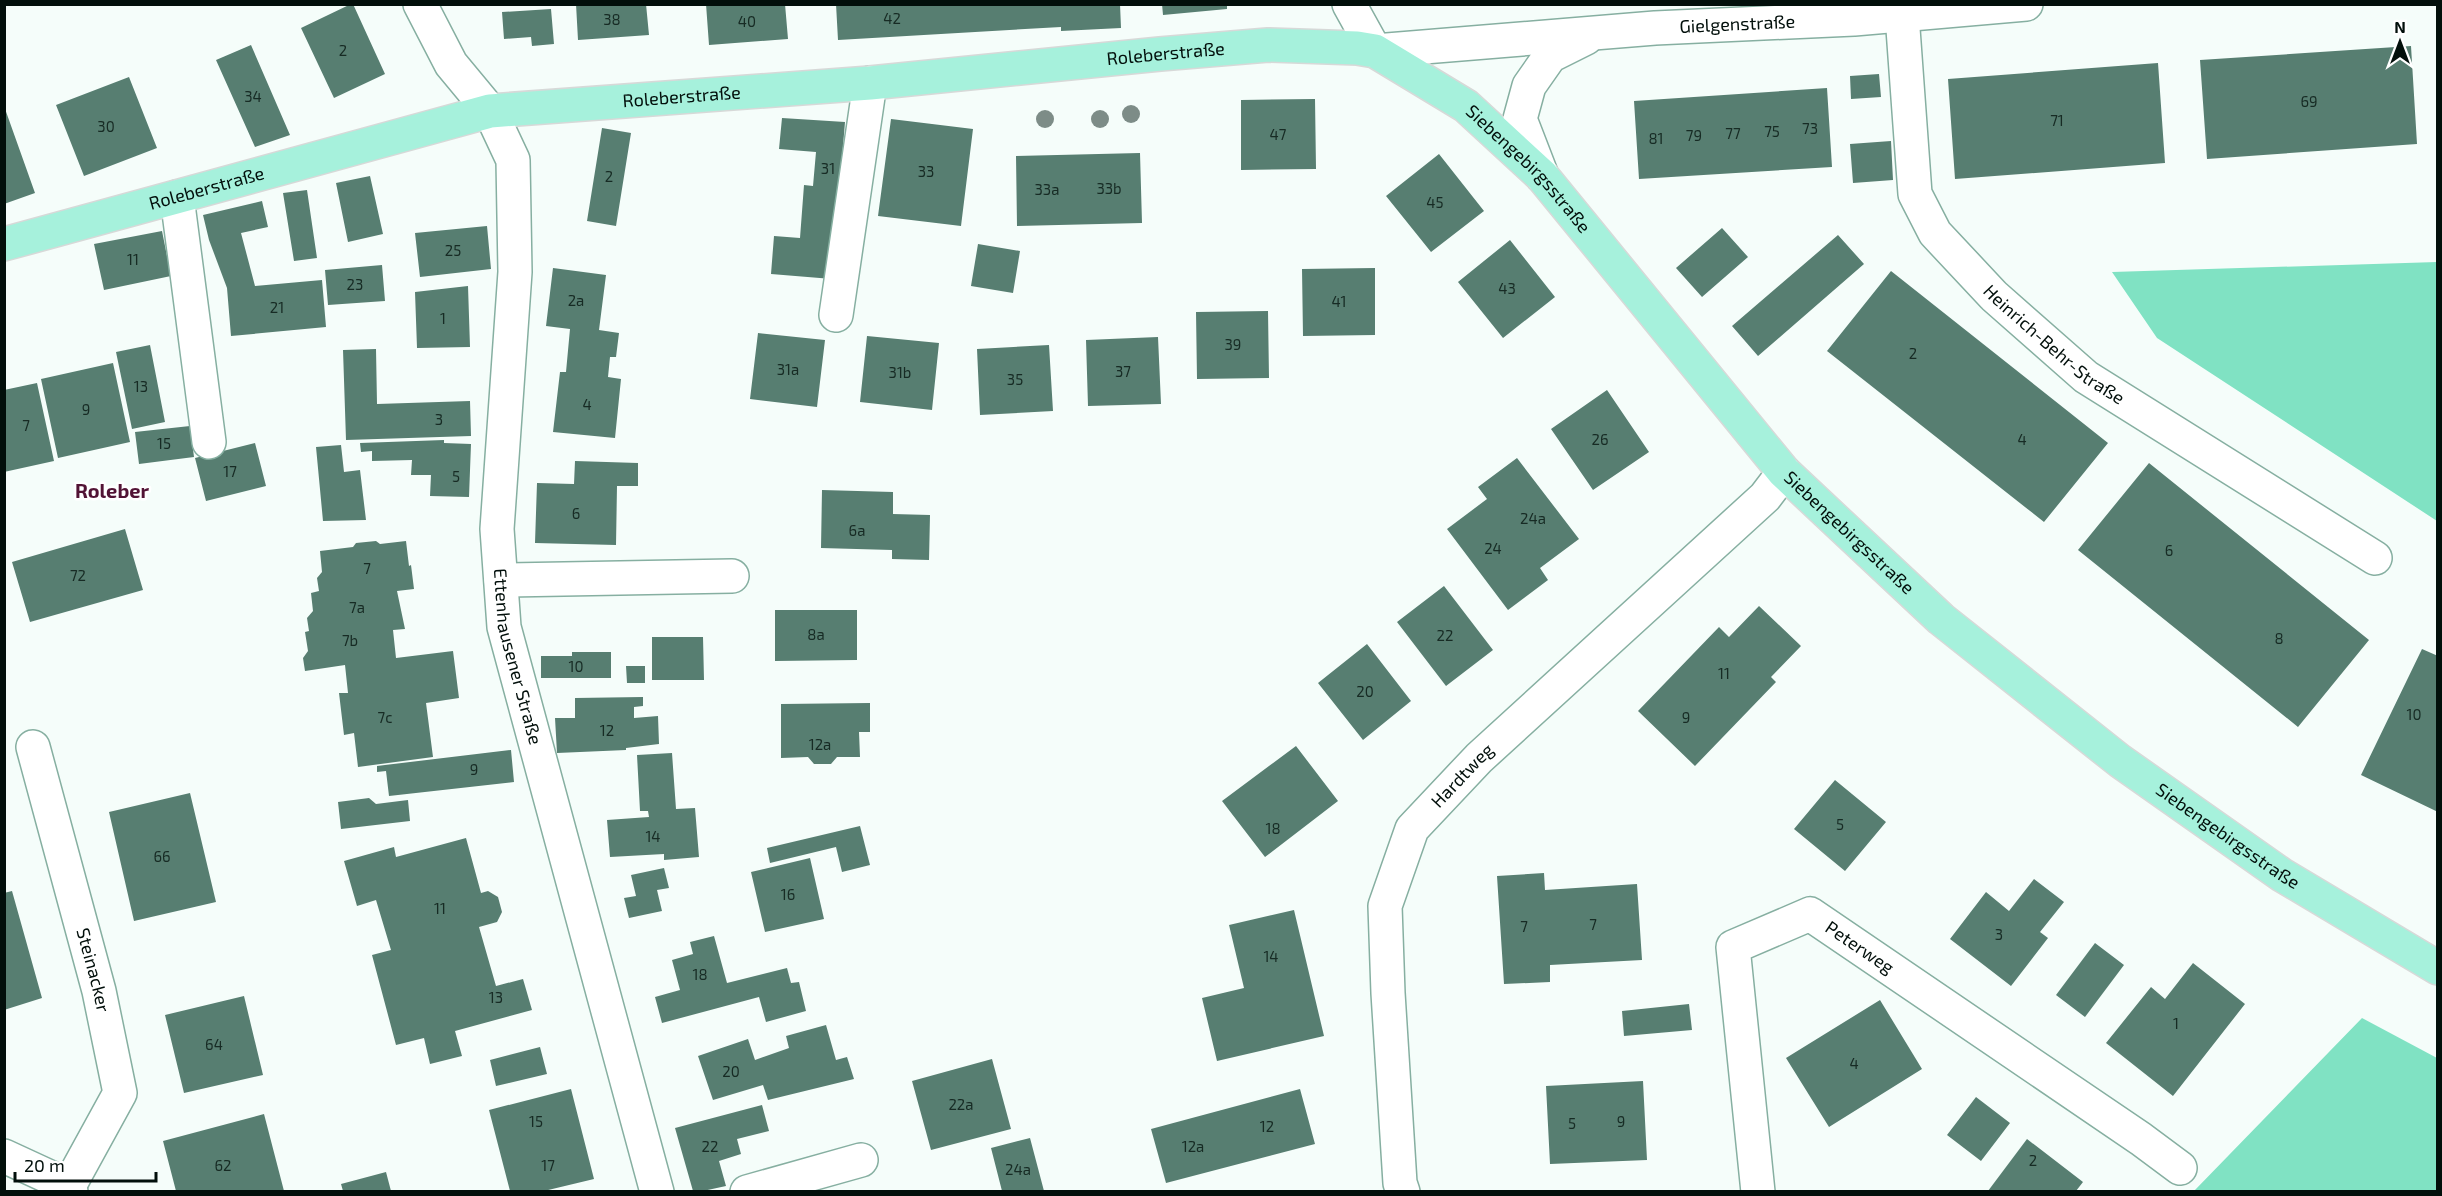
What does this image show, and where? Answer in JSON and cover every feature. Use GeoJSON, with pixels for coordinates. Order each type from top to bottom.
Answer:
{"type":"FeatureCollection","features":[{"type":"Feature","properties":{"kind":"main road","name":"Roleberstraße"},"geometry":{"type":"LineString","coordinates":[[4,244],[490,111],[870,83],[1268,45],[1357,48],[1374,51]]}},
{"type":"Feature","properties":{"kind":"main road","name":"Siebengebirgsstraße"},"geometry":{"type":"LineString","coordinates":[[1374,51],[1466,106],[1542,176],[1784,472],[1941,619],[2120,761],[2282,875],[2438,968]]}},
{"type":"Feature","properties":{"kind":"street","name":"Ettenhausener Straße"},"geometry":{"type":"LineString","coordinates":[[420,4],[450,64],[490,111],[513,160],[515,272],[497,529],[504,627],[657,1191]]}},
{"type":"Feature","properties":{"kind":"street"},"geometry":{"type":"LineString","coordinates":[[1349,4],[1374,51]]}},
{"type":"Feature","properties":{"kind":"street","name":"Gielgenstraße"},"geometry":{"type":"LineString","coordinates":[[1374,51],[1853,11],[1902,15],[2026,4]]}},
{"type":"Feature","properties":{"kind":"street","name":"Heinrich-Behr-Straße"},"geometry":{"type":"LineString","coordinates":[[1902,15],[1915,194],[1935,232],[1994,296],[2086,377],[2375,558]]}},
{"type":"Feature","properties":{"kind":"street","name":"Gielgenstraße"},"geometry":{"type":"LineString","coordinates":[[1542,176],[1520,118],[1529,87],[1550,56],[1594,33]]}},
{"type":"Feature","properties":{"kind":"street"},"geometry":{"type":"LineString","coordinates":[[836,315],[870,83]]}},
{"type":"Feature","properties":{"kind":"street"},"geometry":{"type":"LineString","coordinates":[[177,197],[209,442]]}},
{"type":"Feature","properties":{"kind":"street","name":"Hardtweg"},"geometry":{"type":"LineString","coordinates":[[1404,1191],[1400,1183],[1385,906],[1412,829],[1479,758],[1765,497],[1784,472]]}},
{"type":"Feature","properties":{"kind":"street"},"geometry":{"type":"LineString","coordinates":[[501,580],[732,576]]}},
{"type":"Feature","properties":{"kind":"street","name":"Steinacker"},"geometry":{"type":"LineString","coordinates":[[4,1156],[70,1189],[120,1093],[99,991],[33,747]]}},
{"type":"Feature","properties":{"kind":"street","name":"Peterweg"},"geometry":{"type":"LineString","coordinates":[[1758,1191],[1733,947],[1810,914],[2180,1168]]}},
{"type":"Feature","properties":{"kind":"street"},"geometry":{"type":"LineString","coordinates":[[747,1191],[861,1160]]}},
{"type":"Feature","properties":{"kind":"green space"},"geometry":{"type":"Polygon","coordinates":[[[2437,262],[2437,521],[2157,338],[2112,272],[2437,262]]]}},
{"type":"Feature","properties":{"kind":"green space"},"geometry":{"type":"Polygon","coordinates":[[[2362,1018],[2437,1058],[2437,1191],[2194,1191],[2362,1018]]]}},
{"type":"Feature","properties":{"kind":"building"},"geometry":{"type":"Polygon","coordinates":[[[351,4],[385,74],[334,98],[301,28],[351,4]]]}},
{"type":"Feature","properties":{"kind":"building"},"geometry":{"type":"Polygon","coordinates":[[[576,4],[646,4],[649,35],[578,40],[576,4]]]}},
{"type":"Feature","properties":{"kind":"building"},"geometry":{"type":"Polygon","coordinates":[[[706,4],[785,4],[788,39],[709,45],[706,4]]]}},
{"type":"Feature","properties":{"kind":"building"},"geometry":{"type":"Polygon","coordinates":[[[836,4],[1120,4],[1121,28],[1061,31],[1061,27],[838,40],[836,4]]]}},
{"type":"Feature","properties":{"kind":"building"},"geometry":{"type":"Polygon","coordinates":[[[1162,4],[1227,4],[1227,9],[1163,15],[1162,4]]]}},
{"type":"Feature","properties":{"kind":"building"},"geometry":{"type":"Polygon","coordinates":[[[551,9],[554,44],[532,46],[531,37],[504,39],[502,12],[551,9]]]}},
{"type":"Feature","properties":{"kind":"building"},"geometry":{"type":"Polygon","coordinates":[[[251,45],[290,135],[255,147],[216,60],[251,45]]]}},
{"type":"Feature","properties":{"kind":"building"},"geometry":{"type":"Polygon","coordinates":[[[2411,46],[2417,144],[2207,159],[2200,60],[2411,46]]]}},
{"type":"Feature","properties":{"kind":"building"},"geometry":{"type":"Polygon","coordinates":[[[2158,63],[2165,163],[1955,179],[1948,79],[2158,63]]]}},
{"type":"Feature","properties":{"kind":"building"},"geometry":{"type":"Polygon","coordinates":[[[1879,74],[1881,97],[1851,99],[1850,76],[1879,74]]]}},
{"type":"Feature","properties":{"kind":"building"},"geometry":{"type":"Polygon","coordinates":[[[129,77],[157,148],[84,176],[56,105],[129,77]]]}},
{"type":"Feature","properties":{"kind":"building"},"geometry":{"type":"Polygon","coordinates":[[[1827,88],[1832,167],[1639,179],[1634,101],[1827,88]]]}},
{"type":"Feature","properties":{"kind":"building"},"geometry":{"type":"Polygon","coordinates":[[[1315,99],[1316,169],[1241,170],[1241,100],[1315,99]]]}},
{"type":"Feature","properties":{"kind":"building"},"geometry":{"type":"Polygon","coordinates":[[[4,106],[35,193],[4,204],[4,106]]]}},
{"type":"Feature","properties":{"kind":"building"},"geometry":{"type":"Polygon","coordinates":[[[782,118],[845,122],[832,279],[771,274],[774,236],[800,238],[804,185],[813,186],[816,152],[779,149],[782,118]]]}},
{"type":"Feature","properties":{"kind":"building"},"geometry":{"type":"Polygon","coordinates":[[[891,119],[973,129],[961,226],[878,216],[891,119]]]}},
{"type":"Feature","properties":{"kind":"building"},"geometry":{"type":"Polygon","coordinates":[[[602,128],[631,133],[616,226],[587,221],[602,128]]]}},
{"type":"Feature","properties":{"kind":"building"},"geometry":{"type":"Polygon","coordinates":[[[1891,141],[1893,180],[1853,183],[1850,144],[1891,141]]]}},
{"type":"Feature","properties":{"kind":"building"},"geometry":{"type":"Polygon","coordinates":[[[1140,153],[1142,223],[1017,226],[1016,156],[1140,153]]]}},
{"type":"Feature","properties":{"kind":"building"},"geometry":{"type":"Polygon","coordinates":[[[1439,154],[1484,211],[1431,252],[1386,196],[1439,154]]]}},
{"type":"Feature","properties":{"kind":"building"},"geometry":{"type":"Polygon","coordinates":[[[370,176],[383,234],[348,242],[336,183],[370,176]]]}},
{"type":"Feature","properties":{"kind":"building"},"geometry":{"type":"Polygon","coordinates":[[[307,190],[317,258],[294,261],[283,193],[307,190]]]}},
{"type":"Feature","properties":{"kind":"building"},"geometry":{"type":"Polygon","coordinates":[[[262,201],[268,227],[241,233],[255,286],[322,280],[326,327],[231,336],[227,288],[209,240],[203,215],[262,201]]]}},
{"type":"Feature","properties":{"kind":"building"},"geometry":{"type":"Polygon","coordinates":[[[487,226],[491,269],[420,277],[415,233],[487,226]]]}},
{"type":"Feature","properties":{"kind":"building"},"geometry":{"type":"Polygon","coordinates":[[[1722,228],[1748,257],[1702,297],[1676,268],[1722,228]]]}},
{"type":"Feature","properties":{"kind":"building"},"geometry":{"type":"Polygon","coordinates":[[[162,231],[171,276],[104,290],[94,244],[162,231]]]}},
{"type":"Feature","properties":{"kind":"building"},"geometry":{"type":"Polygon","coordinates":[[[1838,235],[1864,264],[1758,356],[1732,326],[1838,235]]]}},
{"type":"Feature","properties":{"kind":"building"},"geometry":{"type":"Polygon","coordinates":[[[1510,240],[1555,297],[1503,338],[1458,282],[1510,240]]]}},
{"type":"Feature","properties":{"kind":"building"},"geometry":{"type":"Polygon","coordinates":[[[978,244],[1020,251],[1013,293],[971,286],[978,244]]]}},
{"type":"Feature","properties":{"kind":"building"},"geometry":{"type":"Polygon","coordinates":[[[382,265],[385,301],[328,305],[325,270],[382,265]]]}},
{"type":"Feature","properties":{"kind":"building"},"geometry":{"type":"Polygon","coordinates":[[[553,268],[606,275],[599,330],[619,333],[616,357],[610,357],[608,377],[621,379],[615,438],[553,432],[560,372],[566,372],[570,329],[546,326],[553,268]]]}},
{"type":"Feature","properties":{"kind":"building"},"geometry":{"type":"Polygon","coordinates":[[[1375,268],[1375,335],[1303,336],[1302,269],[1375,268]]]}},
{"type":"Feature","properties":{"kind":"building"},"geometry":{"type":"Polygon","coordinates":[[[1891,271],[2108,443],[2044,522],[1827,351],[1891,271]]]}},
{"type":"Feature","properties":{"kind":"building"},"geometry":{"type":"Polygon","coordinates":[[[468,286],[470,347],[417,348],[415,292],[468,286]]]}},
{"type":"Feature","properties":{"kind":"building"},"geometry":{"type":"Polygon","coordinates":[[[1268,311],[1269,378],[1197,379],[1196,312],[1268,311]]]}},
{"type":"Feature","properties":{"kind":"building"},"geometry":{"type":"Polygon","coordinates":[[[758,333],[825,340],[817,407],[750,399],[758,333]]]}},
{"type":"Feature","properties":{"kind":"building"},"geometry":{"type":"Polygon","coordinates":[[[867,336],[939,343],[932,410],[860,402],[867,336]]]}},
{"type":"Feature","properties":{"kind":"building"},"geometry":{"type":"Polygon","coordinates":[[[1158,337],[1161,404],[1088,406],[1086,340],[1158,337]]]}},
{"type":"Feature","properties":{"kind":"building"},"geometry":{"type":"Polygon","coordinates":[[[150,345],[165,422],[132,429],[116,352],[150,345]]]}},
{"type":"Feature","properties":{"kind":"building"},"geometry":{"type":"Polygon","coordinates":[[[1049,345],[1053,411],[980,415],[977,349],[1049,345]]]}},
{"type":"Feature","properties":{"kind":"building"},"geometry":{"type":"Polygon","coordinates":[[[376,349],[377,404],[470,401],[471,436],[346,440],[343,350],[376,349]]]}},
{"type":"Feature","properties":{"kind":"building"},"geometry":{"type":"Polygon","coordinates":[[[113,363],[130,442],[58,458],[41,379],[113,363]]]}},
{"type":"Feature","properties":{"kind":"building"},"geometry":{"type":"Polygon","coordinates":[[[37,383],[54,461],[4,472],[4,390],[37,383]]]}},
{"type":"Feature","properties":{"kind":"building"},"geometry":{"type":"Polygon","coordinates":[[[1607,390],[1649,452],[1593,490],[1551,429],[1607,390]]]}},
{"type":"Feature","properties":{"kind":"building"},"geometry":{"type":"Polygon","coordinates":[[[190,426],[194,457],[139,464],[135,432],[190,426]]]}},
{"type":"Feature","properties":{"kind":"building"},"geometry":{"type":"Polygon","coordinates":[[[444,440],[444,443],[471,444],[469,497],[430,496],[431,475],[411,475],[412,460],[372,461],[372,451],[361,452],[360,443],[444,440]]]}},
{"type":"Feature","properties":{"kind":"building"},"geometry":{"type":"Polygon","coordinates":[[[255,443],[266,486],[206,501],[195,458],[255,443]]]}},
{"type":"Feature","properties":{"kind":"building"},"geometry":{"type":"Polygon","coordinates":[[[341,445],[344,472],[360,470],[366,520],[323,521],[316,447],[341,445]]]}},
{"type":"Feature","properties":{"kind":"building"},"geometry":{"type":"Polygon","coordinates":[[[1517,458],[1579,539],[1540,568],[1548,580],[1508,610],[1447,529],[1487,499],[1478,487],[1517,458]]]}},
{"type":"Feature","properties":{"kind":"building"},"geometry":{"type":"Polygon","coordinates":[[[575,461],[638,463],[638,486],[617,486],[616,545],[535,543],[537,483],[574,484],[575,461]]]}},
{"type":"Feature","properties":{"kind":"building"},"geometry":{"type":"Polygon","coordinates":[[[2149,463],[2369,640],[2298,727],[2078,550],[2149,463]]]}},
{"type":"Feature","properties":{"kind":"building"},"geometry":{"type":"Polygon","coordinates":[[[822,490],[893,492],[893,514],[930,515],[929,560],[892,559],[892,550],[821,548],[822,490]]]}},
{"type":"Feature","properties":{"kind":"building"},"geometry":{"type":"Polygon","coordinates":[[[125,529],[143,590],[30,622],[12,562],[125,529]]]}},
{"type":"Feature","properties":{"kind":"building"},"geometry":{"type":"Polygon","coordinates":[[[376,541],[380,544],[406,541],[409,566],[411,565],[414,589],[397,591],[405,629],[393,630],[396,658],[453,651],[459,698],[426,703],[433,757],[358,767],[354,733],[344,735],[339,693],[348,693],[345,665],[305,671],[303,658],[308,651],[305,632],[309,631],[307,618],[313,611],[311,593],[319,591],[317,578],[322,572],[320,551],[353,547],[356,543],[376,541]]]}},
{"type":"Feature","properties":{"kind":"building"},"geometry":{"type":"Polygon","coordinates":[[[1444,586],[1493,650],[1446,686],[1397,622],[1444,586]]]}},
{"type":"Feature","properties":{"kind":"building"},"geometry":{"type":"Polygon","coordinates":[[[1759,606],[1801,646],[1771,677],[1776,682],[1695,766],[1638,711],[1719,627],[1729,637],[1759,606]]]}},
{"type":"Feature","properties":{"kind":"building"},"geometry":{"type":"Polygon","coordinates":[[[775,610],[857,610],[857,660],[775,661],[775,610]]]}},
{"type":"Feature","properties":{"kind":"building"},"geometry":{"type":"Polygon","coordinates":[[[652,637],[703,637],[704,680],[652,680],[652,637]]]}},
{"type":"Feature","properties":{"kind":"building"},"geometry":{"type":"Polygon","coordinates":[[[1367,644],[1411,701],[1363,740],[1318,683],[1367,644]]]}},
{"type":"Feature","properties":{"kind":"building"},"geometry":{"type":"Polygon","coordinates":[[[2422,649],[2438,656],[2438,812],[2361,775],[2422,649]]]}},
{"type":"Feature","properties":{"kind":"building"},"geometry":{"type":"Polygon","coordinates":[[[572,652],[611,652],[611,678],[541,678],[541,656],[572,656],[572,652]]]}},
{"type":"Feature","properties":{"kind":"building"},"geometry":{"type":"Polygon","coordinates":[[[626,666],[645,666],[645,683],[627,683],[626,666]]]}},
{"type":"Feature","properties":{"kind":"building"},"geometry":{"type":"Polygon","coordinates":[[[643,697],[643,706],[634,707],[634,718],[658,716],[659,744],[626,748],[626,750],[557,753],[555,718],[575,718],[575,698],[643,697]]]}},
{"type":"Feature","properties":{"kind":"building"},"geometry":{"type":"Polygon","coordinates":[[[870,703],[870,732],[859,732],[860,757],[837,757],[831,764],[814,764],[808,757],[781,758],[781,704],[870,703]]]}},
{"type":"Feature","properties":{"kind":"building"},"geometry":{"type":"Polygon","coordinates":[[[1296,746],[1338,801],[1265,857],[1222,801],[1296,746]]]}},
{"type":"Feature","properties":{"kind":"building"},"geometry":{"type":"Polygon","coordinates":[[[511,750],[514,782],[389,796],[386,771],[377,772],[377,766],[511,750]]]}},
{"type":"Feature","properties":{"kind":"building"},"geometry":{"type":"Polygon","coordinates":[[[672,753],[676,809],[695,808],[699,857],[664,860],[664,854],[610,857],[607,820],[649,817],[648,811],[640,811],[637,755],[672,753]]]}},
{"type":"Feature","properties":{"kind":"building"},"geometry":{"type":"Polygon","coordinates":[[[1835,780],[1886,822],[1845,871],[1794,829],[1835,780]]]}},
{"type":"Feature","properties":{"kind":"building"},"geometry":{"type":"Polygon","coordinates":[[[190,793],[216,902],[134,921],[109,812],[190,793]]]}},
{"type":"Feature","properties":{"kind":"building"},"geometry":{"type":"Polygon","coordinates":[[[369,798],[376,804],[408,800],[410,821],[341,829],[338,802],[369,798]]]}},
{"type":"Feature","properties":{"kind":"building"},"geometry":{"type":"Polygon","coordinates":[[[860,826],[870,865],[842,872],[836,847],[770,863],[767,848],[860,826]]]}},
{"type":"Feature","properties":{"kind":"building"},"geometry":{"type":"Polygon","coordinates":[[[466,838],[481,893],[488,891],[498,897],[502,912],[497,922],[479,927],[496,986],[523,979],[532,1010],[455,1031],[462,1056],[430,1064],[424,1038],[396,1045],[372,955],[391,950],[376,900],[357,906],[344,861],[394,847],[396,857],[466,838]]]}},
{"type":"Feature","properties":{"kind":"building"},"geometry":{"type":"Polygon","coordinates":[[[810,858],[824,919],[765,932],[751,872],[810,858]]]}},
{"type":"Feature","properties":{"kind":"building"},"geometry":{"type":"Polygon","coordinates":[[[664,868],[669,888],[657,890],[662,911],[629,918],[624,898],[636,896],[631,875],[664,868]]]}},
{"type":"Feature","properties":{"kind":"building"},"geometry":{"type":"Polygon","coordinates":[[[1544,873],[1545,890],[1637,884],[1642,960],[1550,965],[1550,982],[1504,984],[1497,876],[1544,873]]]}},
{"type":"Feature","properties":{"kind":"building"},"geometry":{"type":"Polygon","coordinates":[[[2034,879],[2064,902],[2040,932],[2048,938],[2011,986],[1950,939],[1986,892],[2009,911],[2034,879]]]}},
{"type":"Feature","properties":{"kind":"building"},"geometry":{"type":"Polygon","coordinates":[[[12,891],[42,998],[4,1010],[4,893],[12,891]]]}},
{"type":"Feature","properties":{"kind":"building"},"geometry":{"type":"Polygon","coordinates":[[[1294,910],[1324,1036],[1217,1061],[1202,998],[1244,988],[1229,925],[1294,910]]]}},
{"type":"Feature","properties":{"kind":"building"},"geometry":{"type":"Polygon","coordinates":[[[714,936],[727,983],[787,968],[791,983],[799,982],[806,1011],[766,1022],[759,997],[662,1023],[655,997],[680,990],[672,960],[693,954],[690,942],[714,936]]]}},
{"type":"Feature","properties":{"kind":"building"},"geometry":{"type":"Polygon","coordinates":[[[2095,943],[2124,965],[2085,1017],[2056,995],[2095,943]]]}},
{"type":"Feature","properties":{"kind":"building"},"geometry":{"type":"Polygon","coordinates":[[[2193,963],[2245,1004],[2173,1096],[2106,1043],[2151,987],[2165,999],[2193,963]]]}},
{"type":"Feature","properties":{"kind":"building"},"geometry":{"type":"Polygon","coordinates":[[[244,996],[263,1075],[184,1093],[165,1015],[244,996]]]}},
{"type":"Feature","properties":{"kind":"building"},"geometry":{"type":"Polygon","coordinates":[[[1880,1000],[1922,1069],[1829,1127],[1786,1058],[1880,1000]]]}},
{"type":"Feature","properties":{"kind":"building"},"geometry":{"type":"Polygon","coordinates":[[[1689,1004],[1692,1030],[1624,1036],[1622,1011],[1689,1004]]]}},
{"type":"Feature","properties":{"kind":"building"},"geometry":{"type":"Polygon","coordinates":[[[826,1025],[836,1060],[847,1057],[854,1079],[768,1100],[763,1085],[713,1100],[698,1056],[748,1039],[755,1060],[789,1048],[786,1036],[826,1025]]]}},
{"type":"Feature","properties":{"kind":"building"},"geometry":{"type":"Polygon","coordinates":[[[540,1047],[547,1074],[496,1086],[490,1060],[540,1047]]]}},
{"type":"Feature","properties":{"kind":"building"},"geometry":{"type":"Polygon","coordinates":[[[992,1059],[1011,1129],[931,1150],[912,1081],[992,1059]]]}},
{"type":"Feature","properties":{"kind":"building"},"geometry":{"type":"Polygon","coordinates":[[[1643,1081],[1647,1160],[1550,1164],[1546,1086],[1643,1081]]]}},
{"type":"Feature","properties":{"kind":"building"},"geometry":{"type":"Polygon","coordinates":[[[571,1089],[594,1179],[544,1191],[510,1191],[489,1110],[571,1089]]]}},
{"type":"Feature","properties":{"kind":"building"},"geometry":{"type":"Polygon","coordinates":[[[1300,1089],[1315,1144],[1166,1183],[1151,1129],[1300,1089]]]}},
{"type":"Feature","properties":{"kind":"building"},"geometry":{"type":"Polygon","coordinates":[[[1976,1097],[2010,1123],[1981,1161],[1947,1135],[1976,1097]]]}},
{"type":"Feature","properties":{"kind":"building"},"geometry":{"type":"Polygon","coordinates":[[[762,1105],[769,1131],[737,1139],[741,1154],[719,1161],[726,1186],[693,1191],[675,1128],[762,1105]]]}},
{"type":"Feature","properties":{"kind":"building"},"geometry":{"type":"Polygon","coordinates":[[[264,1114],[284,1191],[176,1191],[163,1141],[264,1114]]]}},
{"type":"Feature","properties":{"kind":"building"},"geometry":{"type":"Polygon","coordinates":[[[1030,1138],[1044,1191],[1002,1191],[991,1148],[1030,1138]]]}},
{"type":"Feature","properties":{"kind":"building"},"geometry":{"type":"Polygon","coordinates":[[[2027,1139],[2083,1182],[2076,1191],[1988,1191],[2027,1139]]]}},
{"type":"Feature","properties":{"kind":"building"},"geometry":{"type":"Polygon","coordinates":[[[386,1172],[391,1191],[343,1191],[341,1184],[386,1172]]]}},
{"type":"Feature","properties":{"kind":"district","name":"Roleber"},"geometry":{"type":"Point","coordinates":[112,491]}}]}
